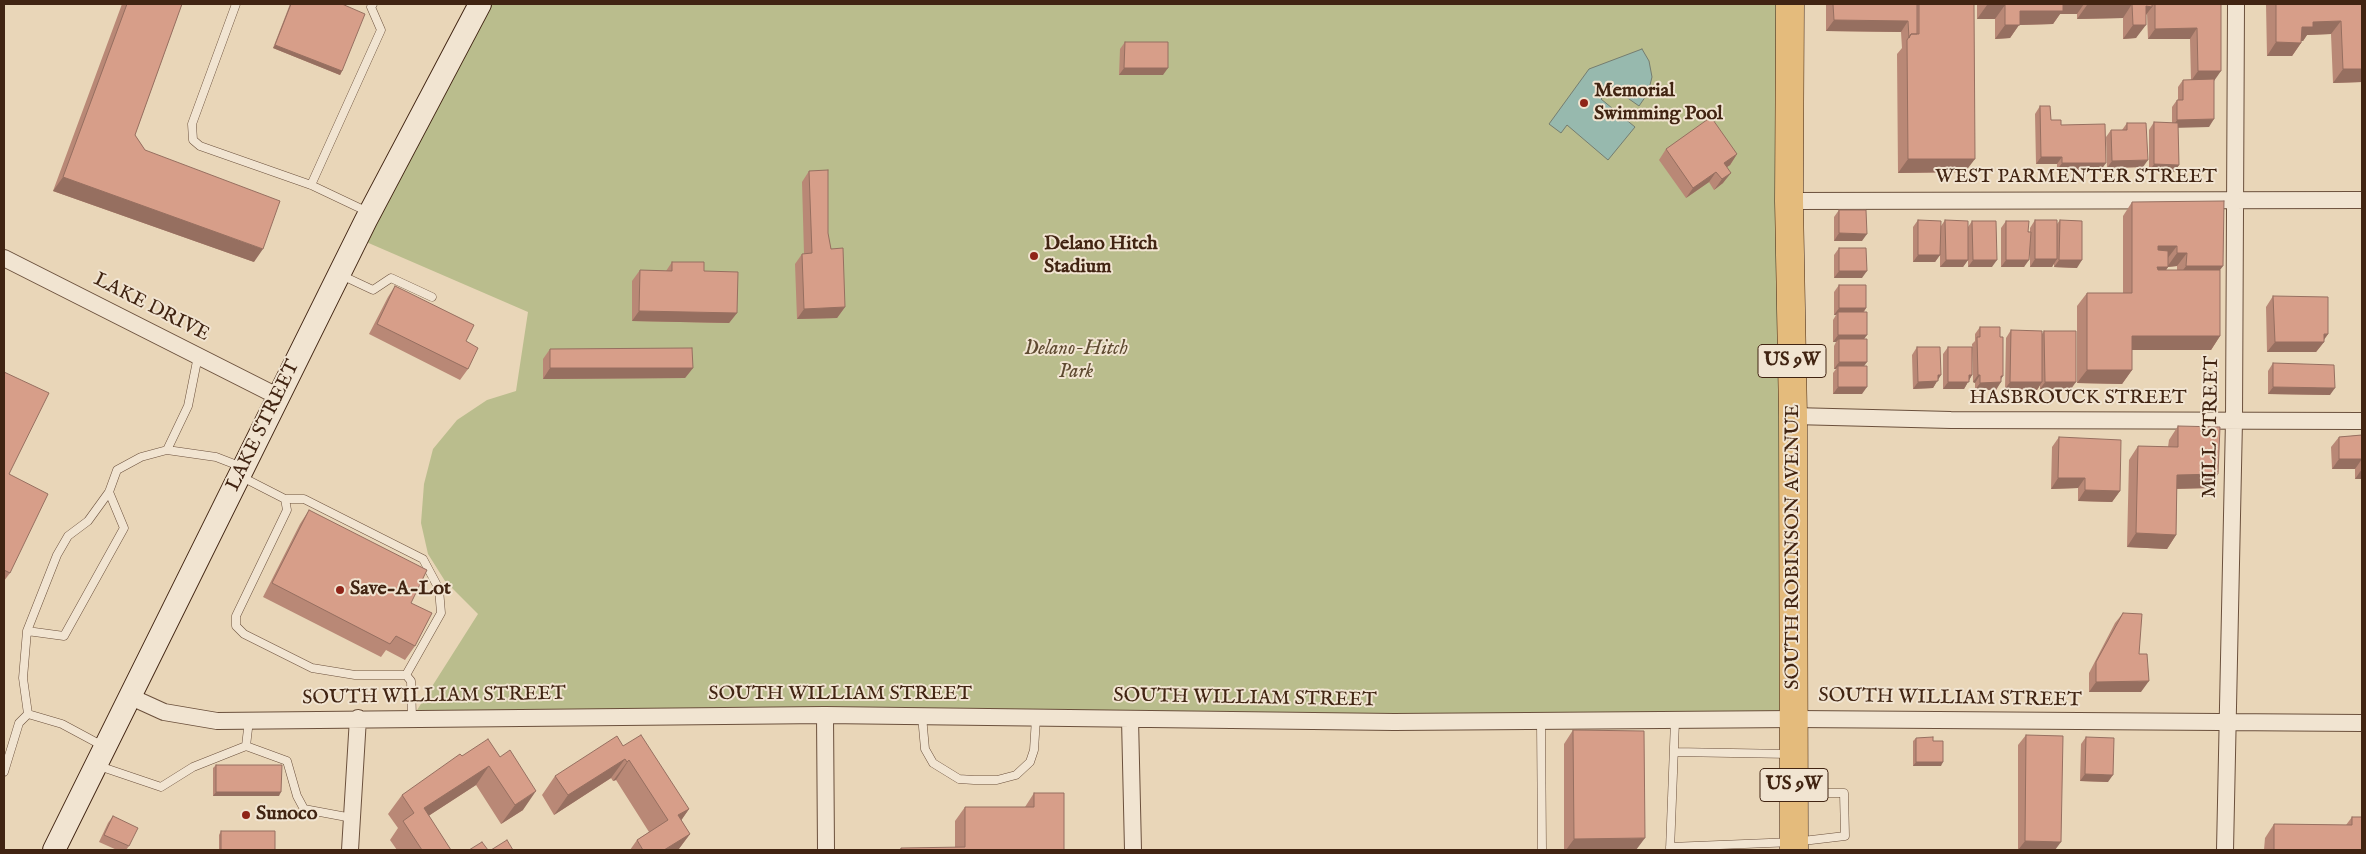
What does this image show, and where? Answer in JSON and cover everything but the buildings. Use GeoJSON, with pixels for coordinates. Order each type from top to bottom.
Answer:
{"type":"FeatureCollection","features":[{"type":"Feature","properties":{"kind":"highway","name":"SOUTH ROBINSON AVENUE"},"geometry":{"type":"LineString","coordinates":[[1790,4],[1789,201],[1793,416],[1794,846]]}},
{"type":"Feature","properties":{"kind":"main road","name":"LAKE STREET"},"geometry":{"type":"LineString","coordinates":[[54,850],[370,213],[480,4]]}},
{"type":"Feature","properties":{"kind":"street","name":"MILL STREET"},"geometry":{"type":"LineString","coordinates":[[2225,850],[2234,420],[2236,4]]}},
{"type":"Feature","properties":{"kind":"street","name":"WEST PARMENTER STREET"},"geometry":{"type":"LineString","coordinates":[[1789,201],[2362,200]]}},
{"type":"Feature","properties":{"kind":"street","name":"LAKE DRIVE"},"geometry":{"type":"LineString","coordinates":[[4,258],[279,397]]}},
{"type":"Feature","properties":{"kind":"street","name":"HASBROUCK STREET"},"geometry":{"type":"LineString","coordinates":[[1793,416],[1951,420],[2362,421]]}},
{"type":"Feature","properties":{"kind":"street","name":"SOUTH WILLIAM STREET"},"geometry":{"type":"LineString","coordinates":[[131,697],[164,712],[217,721],[358,718],[825,715],[1130,719],[1675,721],[1795,719],[2362,724]]}},
{"type":"Feature","properties":{"kind":"street"},"geometry":{"type":"LineString","coordinates":[[825,715],[826,850]]}},
{"type":"Feature","properties":{"kind":"street"},"geometry":{"type":"LineString","coordinates":[[350,850],[358,718]]}},
{"type":"Feature","properties":{"kind":"street"},"geometry":{"type":"LineString","coordinates":[[1130,719],[1133,850]]}},
{"type":"Feature","properties":{"kind":"lane"},"geometry":{"type":"LineString","coordinates":[[236,4],[192,124],[193,140],[200,146],[311,185],[370,213]]}},
{"type":"Feature","properties":{"kind":"lane"},"geometry":{"type":"LineString","coordinates":[[311,185],[381,30],[371,7],[373,4]]}},
{"type":"Feature","properties":{"kind":"lane"},"geometry":{"type":"LineString","coordinates":[[339,275],[373,290],[391,278],[432,297]]}},
{"type":"Feature","properties":{"kind":"lane"},"geometry":{"type":"LineString","coordinates":[[167,450],[188,406],[198,356]]}},
{"type":"Feature","properties":{"kind":"lane"},"geometry":{"type":"LineString","coordinates":[[28,714],[23,678],[27,631],[61,549],[68,536],[88,521],[109,492],[117,470],[142,457],[167,450],[216,458],[285,499],[304,499],[423,559],[439,589],[440,614],[406,675]]}},
{"type":"Feature","properties":{"kind":"lane"},"geometry":{"type":"LineString","coordinates":[[27,631],[64,636],[124,528],[109,492]]}},
{"type":"Feature","properties":{"kind":"lane"},"geometry":{"type":"LineString","coordinates":[[285,499],[288,510],[236,616],[236,626],[244,634],[312,668],[355,675],[406,675]]}},
{"type":"Feature","properties":{"kind":"lane"},"geometry":{"type":"LineString","coordinates":[[406,675],[411,681],[412,718]]}},
{"type":"Feature","properties":{"kind":"lane"},"geometry":{"type":"LineString","coordinates":[[28,714],[62,724],[101,756],[161,787],[193,766],[246,746],[288,761],[297,796],[304,810],[352,818]]}},
{"type":"Feature","properties":{"kind":"lane"},"geometry":{"type":"LineString","coordinates":[[4,772],[19,723],[28,714]]}},
{"type":"Feature","properties":{"kind":"lane"},"geometry":{"type":"LineString","coordinates":[[922,716],[925,749],[933,763],[960,778],[974,780],[997,780],[1016,774],[1030,762],[1034,750],[1036,718]]}},
{"type":"Feature","properties":{"kind":"lane"},"geometry":{"type":"LineString","coordinates":[[246,746],[249,720]]}},
{"type":"Feature","properties":{"kind":"lane"},"geometry":{"type":"LineString","coordinates":[[1541,721],[1542,850]]}},
{"type":"Feature","properties":{"kind":"lane"},"geometry":{"type":"LineString","coordinates":[[1675,721],[1670,849],[1794,846],[1845,836],[1844,792],[1794,793]]}},
{"type":"Feature","properties":{"kind":"lane"},"geometry":{"type":"LineString","coordinates":[[1674,752],[1794,754]]}},
{"type":"Feature","properties":{"kind":"green space","name":"Delano-Hitch Park"},"geometry":{"type":"Polygon","coordinates":[[[480,4],[1791,4],[1795,719],[412,718],[478,614],[445,581],[428,554],[421,523],[424,484],[433,449],[457,420],[487,400],[516,391],[528,312],[357,238],[480,4]]]}},
{"type":"Feature","properties":{"kind":"water","name":"Memorial Swimming Pool"},"geometry":{"type":"Polygon","coordinates":[[[1642,49],[1649,61],[1652,77],[1648,93],[1639,106],[1612,87],[1601,99],[1635,127],[1608,160],[1567,125],[1561,133],[1549,124],[1589,69],[1642,49]]]}},
{"type":"Feature","properties":{"kind":"place","name":"Memorial Swimming Pool"},"geometry":{"type":"Point","coordinates":[1584,103]}},
{"type":"Feature","properties":{"kind":"place","name":"Delano Hitch Stadium"},"geometry":{"type":"Point","coordinates":[1034,256]}},
{"type":"Feature","properties":{"kind":"place","name":"Save-A-Lot"},"geometry":{"type":"Point","coordinates":[340,590]}},
{"type":"Feature","properties":{"kind":"place","name":"Sunoco"},"geometry":{"type":"Point","coordinates":[246,815]}}]}
